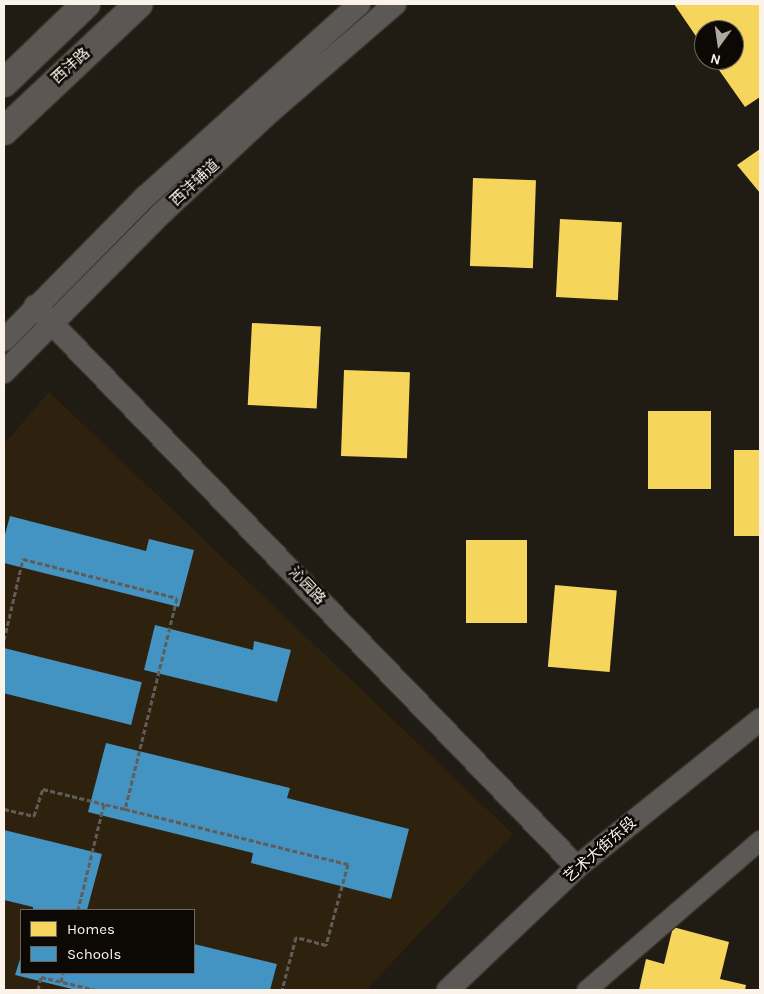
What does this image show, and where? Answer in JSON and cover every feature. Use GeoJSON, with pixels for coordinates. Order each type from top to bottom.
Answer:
{"type":"FeatureCollection","features":[{"type":"Feature","properties":{"kind":"highway"},"geometry":{"type":"LineString","coordinates":[[4,83],[86,4]]}},
{"type":"Feature","properties":{"kind":"highway","name":"西沣路"},"geometry":{"type":"LineString","coordinates":[[4,130],[139,4]]}},
{"type":"Feature","properties":{"kind":"street","name":"西沣辅道"},"geometry":{"type":"LineString","coordinates":[[4,340],[152,191],[359,4]]}},
{"type":"Feature","properties":{"kind":"street","name":"西沣辅道"},"geometry":{"type":"LineString","coordinates":[[4,372],[51,322],[270,112],[396,4]]}},
{"type":"Feature","properties":{"kind":"street","name":"沁园路"},"geometry":{"type":"LineString","coordinates":[[36,306],[577,867]]}},
{"type":"Feature","properties":{"kind":"street","name":"艺术大街东段"},"geometry":{"type":"LineString","coordinates":[[448,990],[577,867],[760,720]]}},
{"type":"Feature","properties":{"kind":"street"},"geometry":{"type":"LineString","coordinates":[[586,990],[760,840]]}},
{"type":"Feature","properties":{"kind":"path"},"geometry":{"type":"LineString","coordinates":[[4,640],[24,559],[177,598],[125,809]]}},
{"type":"Feature","properties":{"kind":"path"},"geometry":{"type":"LineString","coordinates":[[4,809],[34,816],[43,789],[348,864],[326,945],[296,937],[282,990]]}},
{"type":"Feature","properties":{"kind":"path"},"geometry":{"type":"LineString","coordinates":[[78,909],[104,804]]}},
{"type":"Feature","properties":{"kind":"path"},"geometry":{"type":"LineString","coordinates":[[61,982],[63,974]]}},
{"type":"Feature","properties":{"kind":"path"},"geometry":{"type":"LineString","coordinates":[[38,990],[41,977],[97,990]]}},
{"type":"Feature","properties":{"kind":"shaded area"},"geometry":{"type":"Polygon","coordinates":[[[49,392],[513,834],[366,990],[4,990],[4,444],[49,392]]]}},
{"type":"Feature","properties":{"kind":"building: Homes"},"geometry":{"type":"Polygon","coordinates":[[[674,4],[760,4],[760,97],[745,107],[719,70],[744,70],[744,20],[694,20],[694,33],[674,4]]]}},
{"type":"Feature","properties":{"kind":"building: Homes"},"geometry":{"type":"Polygon","coordinates":[[[760,149],[760,193],[737,165],[760,149]]]}},
{"type":"Feature","properties":{"kind":"building: Homes"},"geometry":{"type":"Polygon","coordinates":[[[473,178],[536,180],[533,268],[470,266],[473,178]]]}},
{"type":"Feature","properties":{"kind":"building: Homes"},"geometry":{"type":"Polygon","coordinates":[[[560,219],[622,222],[618,300],[556,297],[560,219]]]}},
{"type":"Feature","properties":{"kind":"building: Homes"},"geometry":{"type":"Polygon","coordinates":[[[252,323],[321,327],[317,408],[248,405],[252,323]]]}},
{"type":"Feature","properties":{"kind":"building: Homes"},"geometry":{"type":"Polygon","coordinates":[[[344,370],[410,372],[407,458],[341,456],[344,370]]]}},
{"type":"Feature","properties":{"kind":"building: Homes"},"geometry":{"type":"Polygon","coordinates":[[[648,411],[711,411],[711,489],[648,489],[648,411]]]}},
{"type":"Feature","properties":{"kind":"building: Homes"},"geometry":{"type":"Polygon","coordinates":[[[734,450],[760,450],[760,536],[734,536],[734,450]]]}},
{"type":"Feature","properties":{"kind":"building: Homes"},"geometry":{"type":"Polygon","coordinates":[[[466,540],[527,540],[527,623],[466,623],[466,540]]]}},
{"type":"Feature","properties":{"kind":"building: Homes"},"geometry":{"type":"Polygon","coordinates":[[[555,585],[617,590],[610,672],[548,667],[555,585]]]}},
{"type":"Feature","properties":{"kind":"building: Homes"},"geometry":{"type":"Polygon","coordinates":[[[673,927],[729,942],[720,979],[746,985],[745,990],[639,990],[646,959],[664,964],[673,927]]]}},
{"type":"Feature","properties":{"kind":"building: Schools"},"geometry":{"type":"Polygon","coordinates":[[[10,516],[146,551],[149,539],[194,550],[179,607],[4,563],[4,538],[10,516]]]}},
{"type":"Feature","properties":{"kind":"building: Schools"},"geometry":{"type":"Polygon","coordinates":[[[155,625],[253,650],[254,641],[291,650],[277,702],[144,670],[155,625]]]}},
{"type":"Feature","properties":{"kind":"building: Schools"},"geometry":{"type":"Polygon","coordinates":[[[4,648],[142,682],[131,725],[4,693],[4,648]]]}},
{"type":"Feature","properties":{"kind":"building: Schools"},"geometry":{"type":"Polygon","coordinates":[[[106,743],[290,788],[287,798],[409,829],[391,899],[251,863],[253,853],[88,812],[106,743]]]}},
{"type":"Feature","properties":{"kind":"building: Schools"},"geometry":{"type":"Polygon","coordinates":[[[4,830],[102,854],[87,909],[33,909],[33,907],[4,900],[4,830]]]}},
{"type":"Feature","properties":{"kind":"building: Schools"},"geometry":{"type":"Polygon","coordinates":[[[195,944],[277,964],[270,990],[76,990],[15,975],[20,959],[20,974],[195,974],[195,944]]]}}]}
